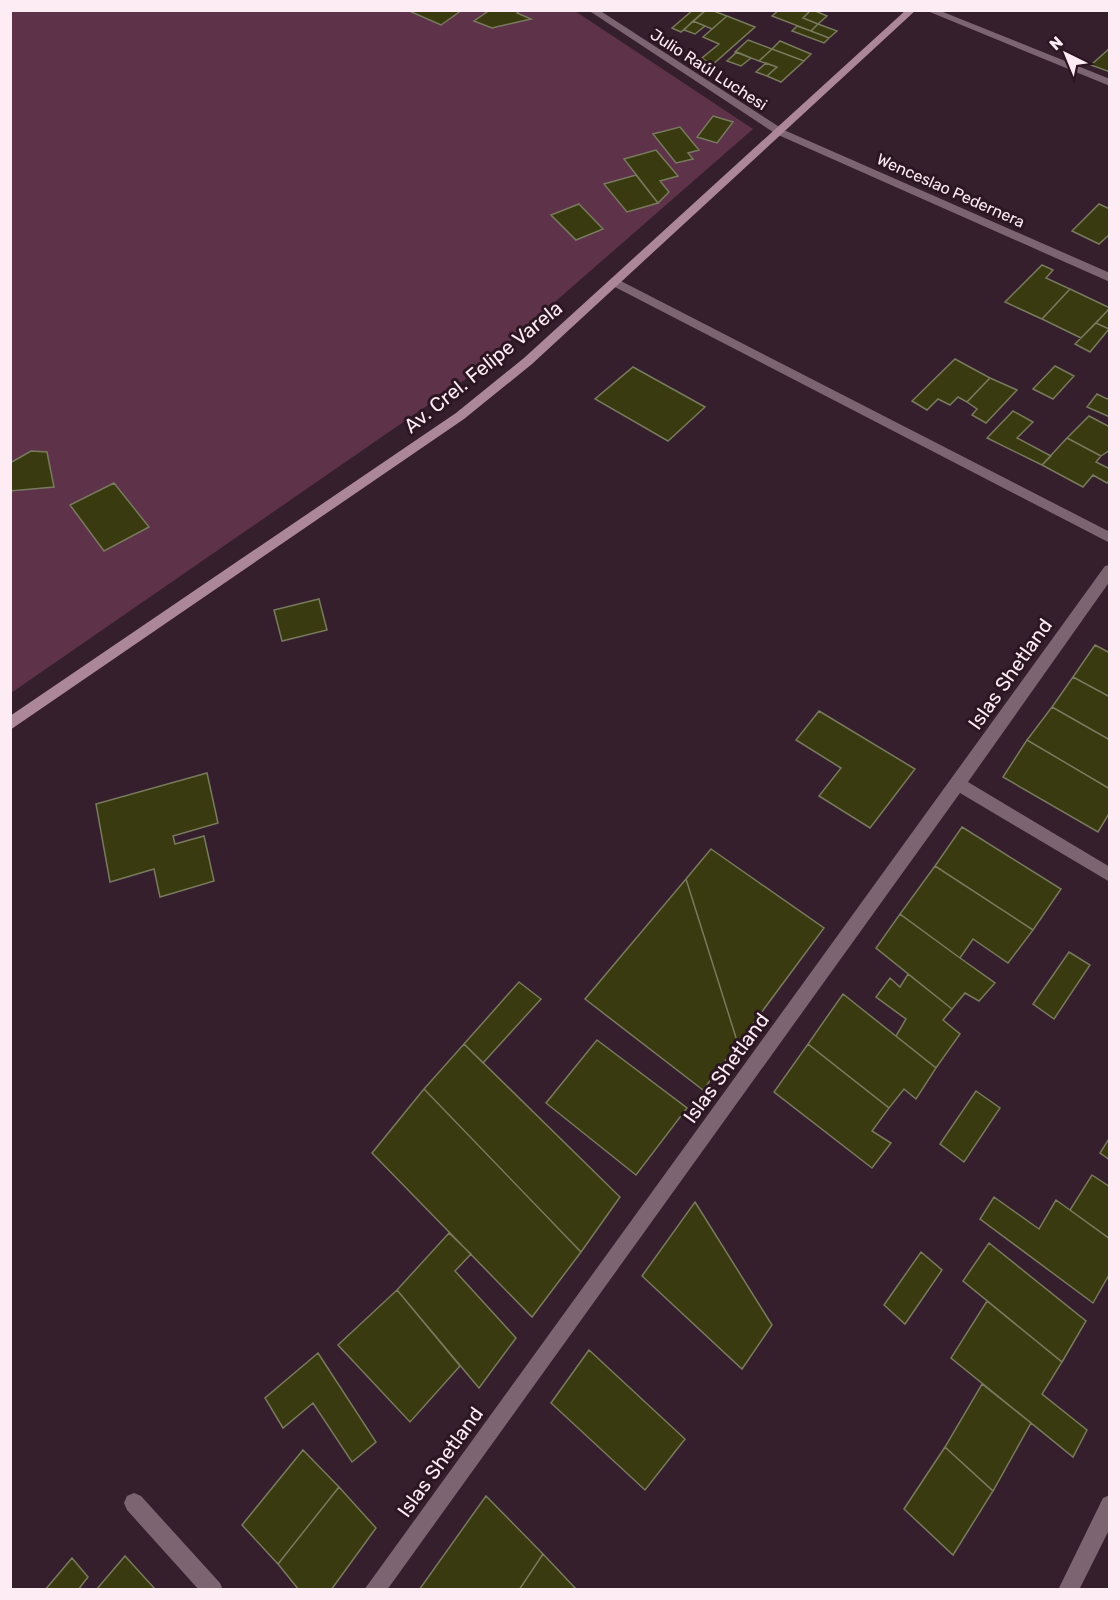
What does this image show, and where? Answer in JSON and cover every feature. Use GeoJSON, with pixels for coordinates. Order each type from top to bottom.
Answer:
{"type":"FeatureCollection","features":[{"type":"Feature","properties":{"kind":"main road","name":"Av. Crel. Felipe Varela"},"geometry":{"type":"LineString","coordinates":[[10,724],[460,416],[528,361],[912,10]]}},
{"type":"Feature","properties":{"kind":"street","name":"Julio Raúl Luchesi"},"geometry":{"type":"LineString","coordinates":[[592,10],[780,132]]}},
{"type":"Feature","properties":{"kind":"street"},"geometry":{"type":"LineString","coordinates":[[929,10],[1110,83]]}},
{"type":"Feature","properties":{"kind":"street","name":"Wenceslao Pedernera"},"geometry":{"type":"LineString","coordinates":[[780,132],[1110,278]]}},
{"type":"Feature","properties":{"kind":"street"},"geometry":{"type":"LineString","coordinates":[[615,282],[1110,538]]}},
{"type":"Feature","properties":{"kind":"street","name":"Islas Shetland"},"geometry":{"type":"LineString","coordinates":[[374,1590],[958,784],[1110,570]]}},
{"type":"Feature","properties":{"kind":"street"},"geometry":{"type":"LineString","coordinates":[[958,784],[1110,875]]}},
{"type":"Feature","properties":{"kind":"street"},"geometry":{"type":"LineString","coordinates":[[134,1503],[213,1590]]}},
{"type":"Feature","properties":{"kind":"street"},"geometry":{"type":"LineString","coordinates":[[1068,1590],[1110,1505]]}},
{"type":"Feature","properties":{"kind":"shaded area"},"geometry":{"type":"Polygon","coordinates":[[[11,11],[575,11],[753,129],[470,376],[11,693],[11,11]]]}},
{"type":"Feature","properties":{"kind":"building"},"geometry":{"type":"Polygon","coordinates":[[[407,10],[462,10],[441,25],[407,10]]]}},
{"type":"Feature","properties":{"kind":"building"},"geometry":{"type":"Polygon","coordinates":[[[490,10],[520,10],[517,13],[531,19],[492,28],[474,21],[490,10]]]}},
{"type":"Feature","properties":{"kind":"building"},"geometry":{"type":"Polygon","coordinates":[[[693,10],[706,10],[681,32],[672,28],[693,10]]]}},
{"type":"Feature","properties":{"kind":"building"},"geometry":{"type":"Polygon","coordinates":[[[706,10],[727,16],[712,29],[693,21],[706,10]]]}},
{"type":"Feature","properties":{"kind":"building"},"geometry":{"type":"Polygon","coordinates":[[[779,10],[811,10],[803,18],[818,24],[811,31],[772,16],[779,10]]]}},
{"type":"Feature","properties":{"kind":"building"},"geometry":{"type":"Polygon","coordinates":[[[811,10],[827,16],[818,24],[803,18],[811,10]]]}},
{"type":"Feature","properties":{"kind":"building"},"geometry":{"type":"Polygon","coordinates":[[[727,16],[755,27],[712,65],[702,58],[719,44],[703,37],[727,16]]]}},
{"type":"Feature","properties":{"kind":"building"},"geometry":{"type":"Polygon","coordinates":[[[693,21],[705,26],[695,34],[684,30],[693,21]]]}},
{"type":"Feature","properties":{"kind":"building"},"geometry":{"type":"Polygon","coordinates":[[[818,24],[837,31],[829,38],[811,31],[818,24]]]}},
{"type":"Feature","properties":{"kind":"building"},"geometry":{"type":"Polygon","coordinates":[[[797,26],[829,38],[824,43],[792,31],[797,26]]]}},
{"type":"Feature","properties":{"kind":"building"},"geometry":{"type":"Polygon","coordinates":[[[748,40],[772,49],[759,61],[735,52],[748,40]]]}},
{"type":"Feature","properties":{"kind":"building"},"geometry":{"type":"Polygon","coordinates":[[[780,41],[811,54],[804,61],[772,49],[780,41]]]}},
{"type":"Feature","properties":{"kind":"building"},"geometry":{"type":"Polygon","coordinates":[[[1110,48],[1110,72],[1091,65],[1110,48]]]}},
{"type":"Feature","properties":{"kind":"building"},"geometry":{"type":"Polygon","coordinates":[[[772,49],[804,61],[781,82],[767,76],[777,67],[759,61],[772,49]]]}},
{"type":"Feature","properties":{"kind":"building"},"geometry":{"type":"Polygon","coordinates":[[[737,52],[751,58],[741,66],[727,61],[737,52]]]}},
{"type":"Feature","properties":{"kind":"building"},"geometry":{"type":"Polygon","coordinates":[[[766,63],[777,67],[767,76],[756,72],[766,63]]]}},
{"type":"Feature","properties":{"kind":"building"},"geometry":{"type":"Polygon","coordinates":[[[713,116],[733,122],[717,143],[697,137],[713,116]]]}},
{"type":"Feature","properties":{"kind":"building"},"geometry":{"type":"Polygon","coordinates":[[[680,127],[699,150],[688,153],[693,159],[676,163],[653,134],[680,127]]]}},
{"type":"Feature","properties":{"kind":"building"},"geometry":{"type":"Polygon","coordinates":[[[656,150],[678,176],[660,181],[669,192],[658,203],[624,159],[656,150]]]}},
{"type":"Feature","properties":{"kind":"building"},"geometry":{"type":"Polygon","coordinates":[[[636,175],[658,203],[627,212],[604,184],[636,175]]]}},
{"type":"Feature","properties":{"kind":"building"},"geometry":{"type":"Polygon","coordinates":[[[579,204],[603,229],[576,240],[551,215],[579,204]]]}},
{"type":"Feature","properties":{"kind":"building"},"geometry":{"type":"Polygon","coordinates":[[[1099,204],[1110,209],[1110,234],[1099,244],[1072,231],[1099,204]]]}},
{"type":"Feature","properties":{"kind":"building"},"geometry":{"type":"Polygon","coordinates":[[[1042,265],[1053,270],[1046,278],[1070,289],[1042,319],[1005,302],[1042,265]]]}},
{"type":"Feature","properties":{"kind":"building"},"geometry":{"type":"Polygon","coordinates":[[[1070,289],[1110,308],[1081,338],[1042,319],[1070,289]]]}},
{"type":"Feature","properties":{"kind":"building"},"geometry":{"type":"Polygon","coordinates":[[[1110,308],[1110,329],[1109,329],[1096,323],[1110,308]]]}},
{"type":"Feature","properties":{"kind":"building"},"geometry":{"type":"Polygon","coordinates":[[[1096,323],[1109,329],[1090,352],[1075,344],[1096,323]]]}},
{"type":"Feature","properties":{"kind":"building"},"geometry":{"type":"Polygon","coordinates":[[[955,359],[990,378],[967,402],[958,397],[950,405],[938,399],[927,410],[912,401],[955,359]]]}},
{"type":"Feature","properties":{"kind":"building"},"geometry":{"type":"Polygon","coordinates":[[[1055,366],[1074,376],[1053,399],[1033,389],[1055,366]]]}},
{"type":"Feature","properties":{"kind":"building"},"geometry":{"type":"Polygon","coordinates":[[[633,367],[705,407],[668,441],[595,399],[633,367]]]}},
{"type":"Feature","properties":{"kind":"building"},"geometry":{"type":"Polygon","coordinates":[[[990,378],[1017,390],[986,423],[972,415],[977,409],[967,402],[990,378]]]}},
{"type":"Feature","properties":{"kind":"building"},"geometry":{"type":"Polygon","coordinates":[[[1097,394],[1107,399],[1110,397],[1110,417],[1087,407],[1097,394]]]}},
{"type":"Feature","properties":{"kind":"building"},"geometry":{"type":"Polygon","coordinates":[[[1013,411],[1033,422],[1017,438],[1051,456],[1042,465],[987,438],[1013,411]]]}},
{"type":"Feature","properties":{"kind":"building"},"geometry":{"type":"Polygon","coordinates":[[[1089,416],[1110,427],[1110,450],[1101,456],[1067,438],[1089,416]]]}},
{"type":"Feature","properties":{"kind":"building"},"geometry":{"type":"Polygon","coordinates":[[[1067,438],[1101,456],[1096,462],[1110,469],[1110,480],[1107,483],[1093,475],[1083,487],[1042,465],[1067,438]]]}},
{"type":"Feature","properties":{"kind":"building"},"geometry":{"type":"Polygon","coordinates":[[[31,451],[47,452],[54,487],[10,491],[10,463],[31,451]]]}},
{"type":"Feature","properties":{"kind":"building"},"geometry":{"type":"Polygon","coordinates":[[[114,483],[149,527],[104,551],[70,505],[114,483]]]}},
{"type":"Feature","properties":{"kind":"building"},"geometry":{"type":"Polygon","coordinates":[[[319,599],[327,630],[282,641],[274,610],[319,599]]]}},
{"type":"Feature","properties":{"kind":"building"},"geometry":{"type":"Polygon","coordinates":[[[1095,645],[1110,653],[1110,697],[1073,677],[1095,645]]]}},
{"type":"Feature","properties":{"kind":"building"},"geometry":{"type":"Polygon","coordinates":[[[1073,677],[1110,697],[1110,740],[1052,707],[1073,677]]]}},
{"type":"Feature","properties":{"kind":"building"},"geometry":{"type":"Polygon","coordinates":[[[1052,707],[1110,740],[1110,789],[1027,740],[1052,707]]]}},
{"type":"Feature","properties":{"kind":"building"},"geometry":{"type":"Polygon","coordinates":[[[819,711],[915,769],[870,828],[819,796],[841,768],[796,740],[819,711]]]}},
{"type":"Feature","properties":{"kind":"building"},"geometry":{"type":"Polygon","coordinates":[[[1027,740],[1110,789],[1110,812],[1098,832],[1003,777],[1027,740]]]}},
{"type":"Feature","properties":{"kind":"building"},"geometry":{"type":"Polygon","coordinates":[[[207,773],[218,823],[173,836],[175,844],[204,836],[214,881],[160,897],[154,869],[110,882],[96,804],[207,773]]]}},
{"type":"Feature","properties":{"kind":"building"},"geometry":{"type":"Polygon","coordinates":[[[962,827],[1061,889],[1033,930],[935,866],[962,827]]]}},
{"type":"Feature","properties":{"kind":"building"},"geometry":{"type":"Polygon","coordinates":[[[711,849],[824,928],[738,1044],[686,879],[711,849]]]}},
{"type":"Feature","properties":{"kind":"building"},"geometry":{"type":"Polygon","coordinates":[[[935,866],[1033,930],[1008,963],[973,939],[960,958],[900,914],[935,866]]]}},
{"type":"Feature","properties":{"kind":"building"},"geometry":{"type":"Polygon","coordinates":[[[686,879],[738,1044],[703,1090],[585,999],[686,879]]]}},
{"type":"Feature","properties":{"kind":"building"},"geometry":{"type":"Polygon","coordinates":[[[900,914],[995,983],[979,1001],[965,993],[952,1009],[876,948],[900,914]]]}},
{"type":"Feature","properties":{"kind":"building"},"geometry":{"type":"Polygon","coordinates":[[[1069,952],[1090,965],[1054,1019],[1033,1004],[1069,952]]]}},
{"type":"Feature","properties":{"kind":"building"},"geometry":{"type":"Polygon","coordinates":[[[908,974],[952,1009],[943,1020],[960,1034],[936,1068],[896,1036],[906,1019],[876,997],[890,978],[900,987],[908,974]]]}},
{"type":"Feature","properties":{"kind":"building"},"geometry":{"type":"Polygon","coordinates":[[[519,982],[541,999],[483,1063],[464,1044],[519,982]]]}},
{"type":"Feature","properties":{"kind":"building"},"geometry":{"type":"Polygon","coordinates":[[[843,994],[936,1068],[916,1099],[904,1089],[889,1108],[808,1044],[843,994]]]}},
{"type":"Feature","properties":{"kind":"building"},"geometry":{"type":"Polygon","coordinates":[[[597,1040],[687,1108],[636,1175],[546,1103],[597,1040]]]}},
{"type":"Feature","properties":{"kind":"building"},"geometry":{"type":"Polygon","coordinates":[[[464,1044],[620,1197],[581,1252],[424,1089],[464,1044]]]}},
{"type":"Feature","properties":{"kind":"building"},"geometry":{"type":"Polygon","coordinates":[[[808,1044],[889,1108],[872,1131],[891,1143],[872,1168],[774,1092],[808,1044]]]}},
{"type":"Feature","properties":{"kind":"building"},"geometry":{"type":"Polygon","coordinates":[[[424,1089],[581,1252],[532,1317],[372,1153],[424,1089]]]}},
{"type":"Feature","properties":{"kind":"building"},"geometry":{"type":"Polygon","coordinates":[[[976,1091],[1000,1108],[964,1162],[940,1144],[976,1091]]]}},
{"type":"Feature","properties":{"kind":"building"},"geometry":{"type":"Polygon","coordinates":[[[1110,1137],[1110,1160],[1100,1153],[1110,1137]]]}},
{"type":"Feature","properties":{"kind":"building"},"geometry":{"type":"Polygon","coordinates":[[[1092,1175],[1110,1187],[1110,1239],[1070,1210],[1092,1175]]]}},
{"type":"Feature","properties":{"kind":"building"},"geometry":{"type":"Polygon","coordinates":[[[994,1197],[1039,1229],[1056,1200],[1110,1239],[1110,1273],[1093,1303],[980,1219],[994,1197]]]}},
{"type":"Feature","properties":{"kind":"building"},"geometry":{"type":"Polygon","coordinates":[[[695,1202],[772,1325],[742,1369],[642,1276],[695,1202]]]}},
{"type":"Feature","properties":{"kind":"building"},"geometry":{"type":"Polygon","coordinates":[[[449,1233],[471,1254],[455,1271],[516,1338],[479,1388],[397,1290],[449,1233]]]}},
{"type":"Feature","properties":{"kind":"building"},"geometry":{"type":"Polygon","coordinates":[[[989,1243],[1086,1321],[1062,1362],[963,1281],[989,1243]]]}},
{"type":"Feature","properties":{"kind":"building"},"geometry":{"type":"Polygon","coordinates":[[[921,1252],[942,1270],[905,1324],[884,1305],[921,1252]]]}},
{"type":"Feature","properties":{"kind":"building"},"geometry":{"type":"Polygon","coordinates":[[[397,1290],[460,1366],[410,1422],[338,1345],[397,1290]]]}},
{"type":"Feature","properties":{"kind":"building"},"geometry":{"type":"Polygon","coordinates":[[[987,1301],[1062,1362],[1042,1394],[1087,1430],[1073,1457],[951,1358],[987,1301]]]}},
{"type":"Feature","properties":{"kind":"building"},"geometry":{"type":"Polygon","coordinates":[[[589,1350],[685,1439],[645,1490],[551,1403],[589,1350]]]}},
{"type":"Feature","properties":{"kind":"building"},"geometry":{"type":"Polygon","coordinates":[[[318,1353],[376,1442],[352,1462],[313,1403],[283,1428],[265,1398],[318,1353]]]}},
{"type":"Feature","properties":{"kind":"building"},"geometry":{"type":"Polygon","coordinates":[[[982,1384],[1031,1423],[993,1491],[945,1447],[982,1384]]]}},
{"type":"Feature","properties":{"kind":"building"},"geometry":{"type":"Polygon","coordinates":[[[945,1447],[993,1491],[953,1555],[904,1509],[945,1447]]]}},
{"type":"Feature","properties":{"kind":"building"},"geometry":{"type":"Polygon","coordinates":[[[303,1450],[339,1487],[278,1564],[242,1525],[303,1450]]]}},
{"type":"Feature","properties":{"kind":"building"},"geometry":{"type":"Polygon","coordinates":[[[339,1487],[376,1528],[331,1590],[299,1590],[278,1564],[339,1487]]]}},
{"type":"Feature","properties":{"kind":"building"},"geometry":{"type":"Polygon","coordinates":[[[486,1496],[543,1554],[519,1590],[419,1590],[486,1496]]]}},
{"type":"Feature","properties":{"kind":"building"},"geometry":{"type":"Polygon","coordinates":[[[543,1554],[577,1590],[519,1590],[543,1554]]]}},
{"type":"Feature","properties":{"kind":"building"},"geometry":{"type":"Polygon","coordinates":[[[125,1556],[155,1589],[155,1590],[96,1590],[125,1556]]]}},
{"type":"Feature","properties":{"kind":"building"},"geometry":{"type":"Polygon","coordinates":[[[72,1558],[88,1577],[78,1590],[45,1590],[72,1558]]]}}]}
